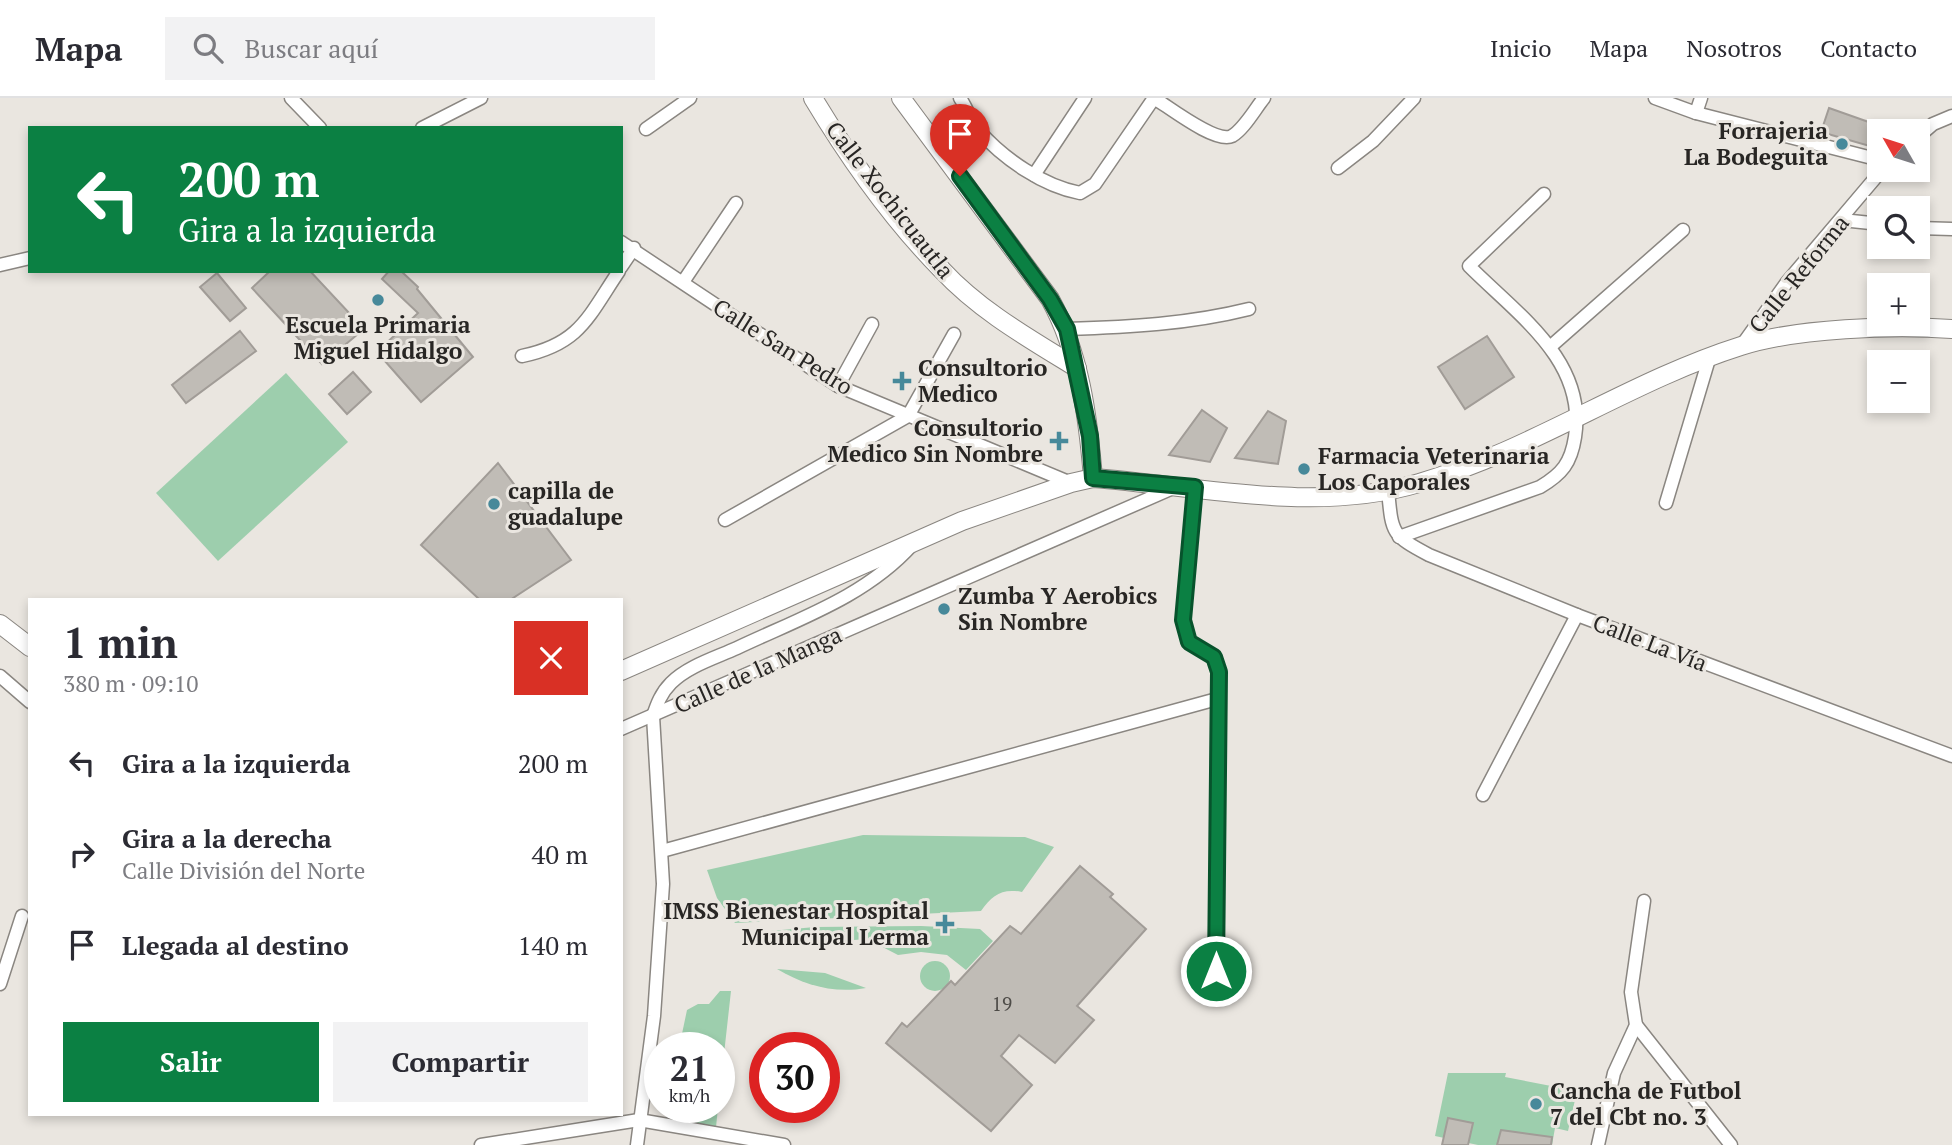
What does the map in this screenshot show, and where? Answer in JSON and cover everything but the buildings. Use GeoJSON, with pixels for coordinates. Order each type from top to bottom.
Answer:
{"type":"FeatureCollection","features":[{"type":"Feature","properties":{"kind":"main road","name":"Calle Xochicuautla"},"geometry":{"type":"LineString","coordinates":[[813,98],[870,181],[942,271],[1002,322],[1077,368]]}},
{"type":"Feature","properties":{"kind":"main road"},"geometry":{"type":"LineString","coordinates":[[901,98],[1050,299],[1067,329],[1090,436],[1093,478]]}},
{"type":"Feature","properties":{"kind":"main road"},"geometry":{"type":"LineString","coordinates":[[623,670],[962,521],[1071,482],[1093,478],[1317,498],[1388,491],[1452,472],[1659,378],[1742,345],[1832,330],[1952,329]]}},
{"type":"Feature","properties":{"kind":"main road"},"geometry":{"type":"LineString","coordinates":[[0,624],[28,645]]}},
{"type":"Feature","properties":{"kind":"street"},"geometry":{"type":"LineString","coordinates":[[291,98],[318,126]]}},
{"type":"Feature","properties":{"kind":"street"},"geometry":{"type":"LineString","coordinates":[[426,126],[481,98]]}},
{"type":"Feature","properties":{"kind":"street"},"geometry":{"type":"LineString","coordinates":[[646,129],[690,98]]}},
{"type":"Feature","properties":{"kind":"street"},"geometry":{"type":"LineString","coordinates":[[960,98],[977,130],[1034,176],[1069,191],[1087,192],[1110,164],[1154,98],[1209,133],[1227,138],[1235,135],[1264,98]]}},
{"type":"Feature","properties":{"kind":"street"},"geometry":{"type":"LineString","coordinates":[[1034,176],[1085,98]]}},
{"type":"Feature","properties":{"kind":"street"},"geometry":{"type":"LineString","coordinates":[[1338,168],[1373,141],[1414,98]]}},
{"type":"Feature","properties":{"kind":"street"},"geometry":{"type":"LineString","coordinates":[[1655,98],[1696,113],[1867,156]]}},
{"type":"Feature","properties":{"kind":"street"},"geometry":{"type":"LineString","coordinates":[[1696,113],[1701,98]]}},
{"type":"Feature","properties":{"kind":"street"},"geometry":{"type":"LineString","coordinates":[[1930,127],[1952,116]]}},
{"type":"Feature","properties":{"kind":"street","name":"Calle Reforma"},"geometry":{"type":"LineString","coordinates":[[1742,345],[1787,282],[1872,182]]}},
{"type":"Feature","properties":{"kind":"street"},"geometry":{"type":"LineString","coordinates":[[1388,491],[1393,529],[1399,537],[1518,495],[1559,476],[1568,465],[1578,416],[1568,373],[1550,347],[1469,266],[1544,194]]}},
{"type":"Feature","properties":{"kind":"street"},"geometry":{"type":"LineString","coordinates":[[683,282],[736,203]]}},
{"type":"Feature","properties":{"kind":"street"},"geometry":{"type":"LineString","coordinates":[[1842,220],[1867,223]]}},
{"type":"Feature","properties":{"kind":"street"},"geometry":{"type":"LineString","coordinates":[[1930,228],[1952,229]]}},
{"type":"Feature","properties":{"kind":"street"},"geometry":{"type":"LineString","coordinates":[[1550,347],[1683,230]]}},
{"type":"Feature","properties":{"kind":"street","name":"Calle San Pedro"},"geometry":{"type":"LineString","coordinates":[[623,243],[838,386],[1071,482]]}},
{"type":"Feature","properties":{"kind":"street"},"geometry":{"type":"LineString","coordinates":[[623,264],[634,248]]}},
{"type":"Feature","properties":{"kind":"street"},"geometry":{"type":"LineString","coordinates":[[0,265],[28,258]]}},
{"type":"Feature","properties":{"kind":"street"},"geometry":{"type":"LineString","coordinates":[[522,356],[548,350],[570,338],[584,324],[617,273]]}},
{"type":"Feature","properties":{"kind":"street"},"geometry":{"type":"LineString","coordinates":[[1067,329],[1164,325],[1205,320],[1249,309]]}},
{"type":"Feature","properties":{"kind":"street"},"geometry":{"type":"LineString","coordinates":[[838,386],[872,324]]}},
{"type":"Feature","properties":{"kind":"street"},"geometry":{"type":"LineString","coordinates":[[725,520],[908,416],[954,334]]}},
{"type":"Feature","properties":{"kind":"street"},"geometry":{"type":"LineString","coordinates":[[1666,503],[1709,359]]}},
{"type":"Feature","properties":{"kind":"street"},"geometry":{"type":"LineString","coordinates":[[1188,486],[1183,620],[1189,642],[1214,657],[1219,672],[1216,999]]}},
{"type":"Feature","properties":{"kind":"street","name":"Calle de la Manga"},"geometry":{"type":"LineString","coordinates":[[637,1145],[653,1016],[662,903],[662,851],[653,716],[1188,486]]}},
{"type":"Feature","properties":{"kind":"street","name":"Calle La Vía"},"geometry":{"type":"LineString","coordinates":[[1399,537],[1429,555],[1577,615],[1952,756]]}},
{"type":"Feature","properties":{"kind":"street"},"geometry":{"type":"LineString","coordinates":[[623,728],[653,716],[659,700],[671,683],[687,672],[831,604],[880,577],[915,542]]}},
{"type":"Feature","properties":{"kind":"street"},"geometry":{"type":"LineString","coordinates":[[1483,795],[1577,615]]}},
{"type":"Feature","properties":{"kind":"street"},"geometry":{"type":"LineString","coordinates":[[0,676],[28,700]]}},
{"type":"Feature","properties":{"kind":"street"},"geometry":{"type":"LineString","coordinates":[[662,851],[1217,699]]}},
{"type":"Feature","properties":{"kind":"street"},"geometry":{"type":"LineString","coordinates":[[1644,901],[1631,992],[1636,1025],[1731,1145]]}},
{"type":"Feature","properties":{"kind":"street"},"geometry":{"type":"LineString","coordinates":[[0,984],[22,916]]}},
{"type":"Feature","properties":{"kind":"street"},"geometry":{"type":"LineString","coordinates":[[1598,1145],[1614,1073],[1636,1025]]}},
{"type":"Feature","properties":{"kind":"street"},"geometry":{"type":"LineString","coordinates":[[481,1145],[639,1120],[784,1145]]}},
{"type":"Feature","properties":{"kind":"green space"},"geometry":{"type":"Polygon","coordinates":[[[286,373],[348,442],[218,561],[156,493],[286,373]]]}},
{"type":"Feature","properties":{"kind":"green space"},"geometry":{"type":"Polygon","coordinates":[[[863,835],[1025,837],[1054,847],[1022,892],[998,894],[981,911],[735,923],[717,898],[707,870],[863,835]]]}},
{"type":"Feature","properties":{"kind":"green space"},"geometry":{"type":"Polygon","coordinates":[[[921,926],[980,929],[993,941],[966,970],[947,955],[921,952],[898,955],[867,939],[841,941],[811,934],[795,940],[779,934],[755,938],[749,933],[815,927],[921,926]]]}},
{"type":"Feature","properties":{"kind":"green space"},"geometry":{"type":"Polygon","coordinates":[[[935,961],[946,965],[950,976],[946,987],[935,991],[924,987],[920,976],[924,965],[935,961]]]}},
{"type":"Feature","properties":{"kind":"green space"},"geometry":{"type":"Polygon","coordinates":[[[777,969],[825,973],[866,988],[842,990],[820,987],[777,969]]]}},
{"type":"Feature","properties":{"kind":"green space"},"geometry":{"type":"Polygon","coordinates":[[[720,991],[731,991],[726,1032],[682,1032],[687,1010],[698,1004],[709,1004],[720,991]]]}},
{"type":"Feature","properties":{"kind":"green space"},"geometry":{"type":"Polygon","coordinates":[[[1448,1073],[1506,1073],[1505,1077],[1577,1091],[1568,1131],[1555,1128],[1552,1145],[1528,1145],[1530,1134],[1501,1130],[1497,1145],[1478,1145],[1435,1136],[1448,1073]]]}},
{"type":"Feature","properties":{"kind":"green space"},"geometry":{"type":"Polygon","coordinates":[[[692,1123],[716,1123],[716,1127],[692,1123]]]}},
{"type":"Feature","properties":{"kind":"place","name":"Forrajeria La Bodeguita"},"geometry":{"type":"Point","coordinates":[1842,144]}},
{"type":"Feature","properties":{"kind":"place","name":"Escuela Primaria Miguel Hidalgo"},"geometry":{"type":"Point","coordinates":[378,300]}},
{"type":"Feature","properties":{"kind":"place","name":"Consultorio Medico"},"geometry":{"type":"Point","coordinates":[902,381]}},
{"type":"Feature","properties":{"kind":"place","name":"Consultorio Medico Sin Nombre"},"geometry":{"type":"Point","coordinates":[1059,441]}},
{"type":"Feature","properties":{"kind":"place","name":"Farmacia Veterinaria Los Caporales"},"geometry":{"type":"Point","coordinates":[1304,469]}},
{"type":"Feature","properties":{"kind":"place","name":"capilla de guadalupe"},"geometry":{"type":"Point","coordinates":[494,504]}},
{"type":"Feature","properties":{"kind":"place","name":"Zumba Y Aerobics Sin Nombre"},"geometry":{"type":"Point","coordinates":[944,609]}},
{"type":"Feature","properties":{"kind":"place","name":"IMSS Bienestar Hospital Municipal Lerma"},"geometry":{"type":"Point","coordinates":[945,924]}},
{"type":"Feature","properties":{"kind":"place","name":"Cancha de Futbol 7 del Cbt no. 3"},"geometry":{"type":"Point","coordinates":[1536,1104]}},
{"type":"Feature","properties":{"kind":"route"},"geometry":{"type":"LineString","coordinates":[[960,176],[1050,299],[1067,329],[1090,436],[1093,478],[1195,487],[1183,620],[1189,642],[1214,657],[1219,672],[1216,971]]}}]}
